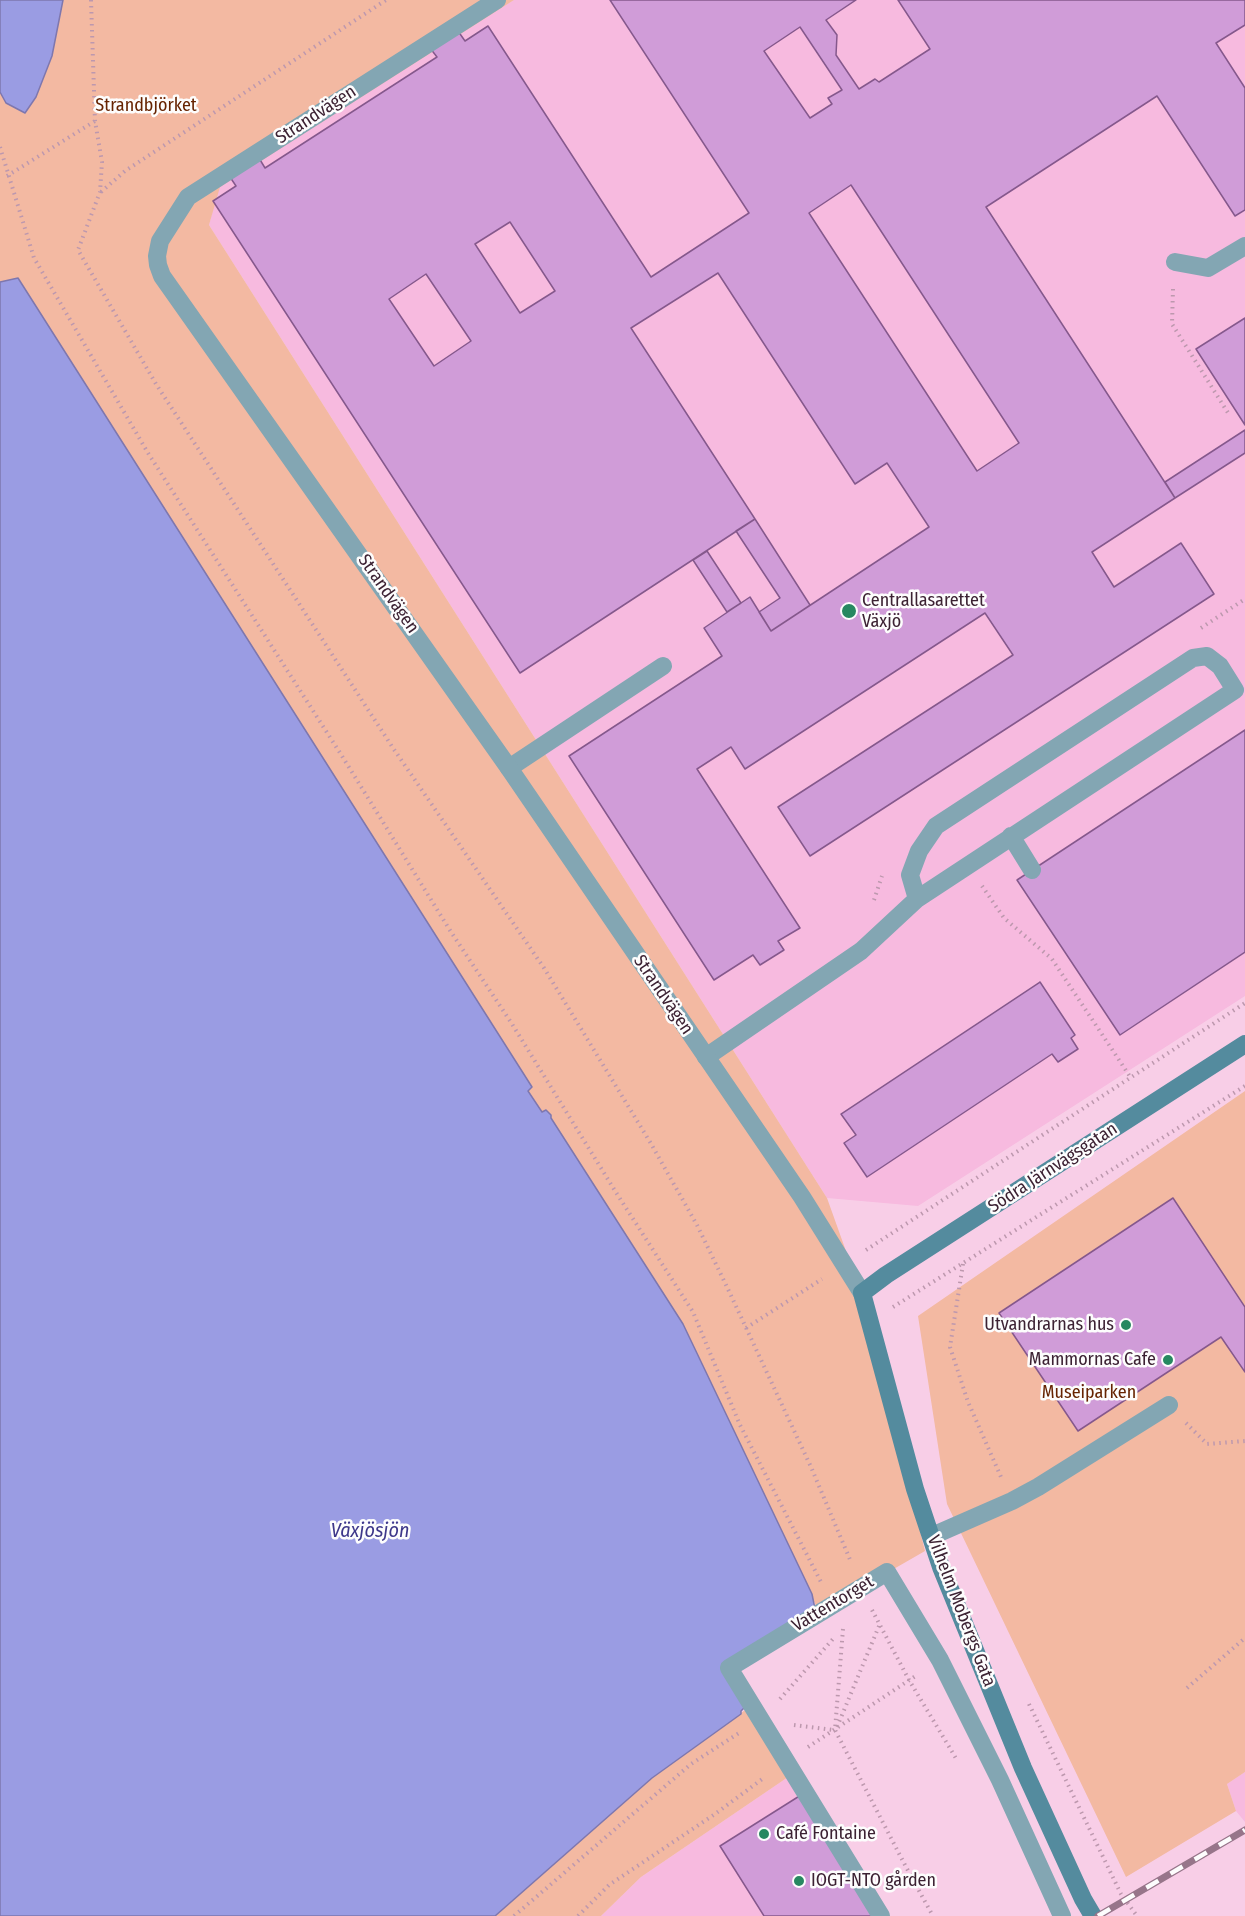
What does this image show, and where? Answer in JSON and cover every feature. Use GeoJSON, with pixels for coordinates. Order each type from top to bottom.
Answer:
{"type":"FeatureCollection","features":[{"type":"Feature","properties":{"kind":"street","name":"Strandvägen"},"geometry":{"type":"LineString","coordinates":[[497,0],[188,197],[160,241],[157,256],[162,276],[509,768],[802,1197],[862,1293]]}},
{"type":"Feature","properties":{"kind":"street"},"geometry":{"type":"LineString","coordinates":[[1175,262],[1208,268],[1245,246]]}},
{"type":"Feature","properties":{"kind":"street"},"geometry":{"type":"LineString","coordinates":[[705,1056],[861,951],[917,899],[1235,690],[1220,666],[1207,656],[1193,658],[936,826],[919,851],[910,875],[917,899]]}},
{"type":"Feature","properties":{"kind":"street"},"geometry":{"type":"LineString","coordinates":[[509,768],[663,666]]}},
{"type":"Feature","properties":{"kind":"street"},"geometry":{"type":"LineString","coordinates":[[1011,836],[1032,870]]}},
{"type":"Feature","properties":{"kind":"street","name":"Södra Järnvägsgatan"},"geometry":{"type":"LineString","coordinates":[[862,1293],[886,1275],[1245,1044]]}},
{"type":"Feature","properties":{"kind":"street","name":"Vilhelm Mobergs Gata"},"geometry":{"type":"LineString","coordinates":[[862,1293],[915,1489],[941,1567],[1023,1768],[1093,1916]]}},
{"type":"Feature","properties":{"kind":"street"},"geometry":{"type":"LineString","coordinates":[[932,1536],[1038,1487],[1169,1405]]}},
{"type":"Feature","properties":{"kind":"street","name":"Vattentorget"},"geometry":{"type":"LineString","coordinates":[[881,1916],[729,1668],[887,1572],[940,1660],[1000,1780],[1062,1916]]}},
{"type":"Feature","properties":{"kind":"path"},"geometry":{"type":"LineString","coordinates":[[91,0],[95,121],[102,162],[100,192],[78,250],[132,346],[393,748],[544,968],[674,1184],[697,1225],[811,1467],[879,1626],[909,1680],[786,1761],[715,1814],[609,1885],[578,1916]]}},
{"type":"Feature","properties":{"kind":"path"},"geometry":{"type":"LineString","coordinates":[[100,192],[124,171],[386,0]]}},
{"type":"Feature","properties":{"kind":"path"},"geometry":{"type":"LineString","coordinates":[[7,176],[95,121]]}},
{"type":"Feature","properties":{"kind":"path"},"geometry":{"type":"LineString","coordinates":[[0,147],[7,176],[34,258],[148,453],[342,756],[451,932],[512,1024],[616,1194],[693,1312],[740,1425],[833,1606]]}},
{"type":"Feature","properties":{"kind":"path"},"geometry":{"type":"LineString","coordinates":[[1175,262],[1172,324],[1230,416]]}},
{"type":"Feature","properties":{"kind":"path"},"geometry":{"type":"LineString","coordinates":[[968,865],[1004,918],[1053,959],[1131,1078]]}},
{"type":"Feature","properties":{"kind":"path"},"geometry":{"type":"LineString","coordinates":[[746,1328],[1245,1003]]}},
{"type":"Feature","properties":{"kind":"path"},"geometry":{"type":"LineString","coordinates":[[893,1308],[1245,1086]]}},
{"type":"Feature","properties":{"kind":"path"},"geometry":{"type":"LineString","coordinates":[[963,1263],[950,1347],[968,1402],[1012,1501]]}},
{"type":"Feature","properties":{"kind":"path"},"geometry":{"type":"LineString","coordinates":[[1169,1405],[1207,1444],[1245,1441]]}},
{"type":"Feature","properties":{"kind":"path"},"geometry":{"type":"LineString","coordinates":[[835,1730],[879,1626]]}},
{"type":"Feature","properties":{"kind":"path"},"geometry":{"type":"LineString","coordinates":[[514,1916],[691,1764],[761,1720],[843,1627],[835,1730],[933,1916]]}},
{"type":"Feature","properties":{"kind":"path"},"geometry":{"type":"LineString","coordinates":[[1186,1688],[1245,1638]]}},
{"type":"Feature","properties":{"kind":"path"},"geometry":{"type":"LineString","coordinates":[[1027,1700],[1121,1894],[1137,1916]]}},
{"type":"Feature","properties":{"kind":"path"},"geometry":{"type":"LineString","coordinates":[[761,1720],[835,1730]]}},
{"type":"Feature","properties":{"kind":"shaded area","name":"Centrallasarettet Växjö"},"geometry":{"type":"Polygon","coordinates":[[[514,0],[1245,0],[1245,996],[918,1206],[827,1198],[209,225],[219,187],[514,0]]]}},
{"type":"Feature","properties":{"kind":"shaded area"},"geometry":{"type":"Polygon","coordinates":[[[1245,1772],[1245,1822],[1236,1811],[1227,1784],[1245,1772]]]}},
{"type":"Feature","properties":{"kind":"shaded area"},"geometry":{"type":"Polygon","coordinates":[[[794,1773],[881,1916],[601,1916],[641,1877],[794,1773]]]}},
{"type":"Feature","properties":{"kind":"green space","name":"Strandbjörket"},"geometry":{"type":"Polygon","coordinates":[[[63,0],[514,0],[220,187],[209,225],[827,1198],[861,1293],[925,1551],[819,1612],[683,1324],[551,1118],[542,1113],[528,1091],[532,1087],[18,278],[0,282],[0,92],[6,103],[52,56],[63,0]]]}},
{"type":"Feature","properties":{"kind":"green space","name":"Museiparken"},"geometry":{"type":"Polygon","coordinates":[[[1245,1091],[1245,1772],[1227,1784],[1236,1811],[1126,1877],[947,1504],[918,1316],[1245,1091]]]}},
{"type":"Feature","properties":{"kind":"green space"},"geometry":{"type":"Polygon","coordinates":[[[752,1705],[794,1773],[641,1877],[601,1916],[495,1916],[652,1778],[752,1705]]]}},
{"type":"Feature","properties":{"kind":"water"},"geometry":{"type":"Polygon","coordinates":[[[0,0],[63,0],[52,56],[36,97],[25,113],[6,103],[0,92],[0,0]]]}},
{"type":"Feature","properties":{"kind":"water","name":"Växjösjön"},"geometry":{"type":"Polygon","coordinates":[[[18,278],[532,1087],[528,1091],[542,1112],[546,1110],[551,1115],[683,1324],[812,1594],[815,1609],[724,1669],[747,1705],[741,1714],[652,1778],[495,1916],[0,1916],[0,282],[18,278]]]}},
{"type":"Feature","properties":{"kind":"building"},"geometry":{"type":"Polygon","coordinates":[[[610,0],[856,0],[826,20],[837,35],[836,55],[859,89],[875,79],[879,82],[930,49],[898,0],[1245,0],[1245,25],[1216,43],[1245,88],[1245,210],[1235,216],[1157,96],[986,207],[1175,498],[1092,552],[1114,587],[1181,543],[1214,594],[810,856],[778,807],[1013,655],[985,613],[745,769],[731,747],[697,769],[800,928],[778,941],[784,950],[760,965],[753,955],[714,980],[569,756],[722,656],[704,628],[750,597],[771,631],[929,527],[887,463],[855,484],[718,273],[631,328],[755,519],[520,673],[213,201],[236,186],[230,177],[259,158],[265,168],[437,57],[430,48],[458,31],[465,41],[488,26],[651,277],[749,213],[610,0]],[[800,27],[764,51],[810,118],[832,104],[828,98],[842,90],[800,27]],[[851,185],[809,213],[977,471],[1019,443],[851,185]],[[510,222],[475,244],[520,313],[555,291],[510,222]],[[426,274],[389,299],[434,366],[471,341],[426,274]]]}},
{"type":"Feature","properties":{"kind":"building"},"geometry":{"type":"Polygon","coordinates":[[[1245,318],[1245,425],[1196,349],[1245,318]]]}},
{"type":"Feature","properties":{"kind":"building"},"geometry":{"type":"Polygon","coordinates":[[[1245,430],[1245,453],[1175,498],[1165,482],[1245,430]]]}},
{"type":"Feature","properties":{"kind":"building"},"geometry":{"type":"Polygon","coordinates":[[[755,519],[810,605],[771,631],[759,612],[780,598],[736,531],[755,519]]]}},
{"type":"Feature","properties":{"kind":"building"},"geometry":{"type":"Polygon","coordinates":[[[707,551],[741,603],[727,612],[693,560],[707,551]]]}},
{"type":"Feature","properties":{"kind":"building"},"geometry":{"type":"Polygon","coordinates":[[[1245,730],[1245,952],[1120,1035],[1017,880],[1245,730]]]}},
{"type":"Feature","properties":{"kind":"building"},"geometry":{"type":"Polygon","coordinates":[[[1040,982],[1075,1035],[1071,1038],[1078,1049],[1058,1062],[1052,1054],[867,1177],[844,1143],[856,1135],[841,1114],[1040,982]]]}},
{"type":"Feature","properties":{"kind":"building","name":"Utvandrarnas hus"},"geometry":{"type":"Polygon","coordinates":[[[1173,1198],[1245,1307],[1245,1372],[1221,1337],[1078,1431],[999,1313],[1173,1198]]]}},
{"type":"Feature","properties":{"kind":"building","name":"IOGT-NTO gården"},"geometry":{"type":"Polygon","coordinates":[[[801,1795],[877,1916],[764,1916],[720,1846],[801,1795]]]}},
{"type":"Feature","properties":{"kind":"railway"},"geometry":{"type":"LineString","coordinates":[[1098,1916],[1245,1830]]}},
{"type":"Feature","properties":{"kind":"place","name":"Centrallasarettet Växjö"},"geometry":{"type":"Point","coordinates":[849,611]}},
{"type":"Feature","properties":{"kind":"place","name":"Utvandrarnas hus"},"geometry":{"type":"Point","coordinates":[1126,1325]}},
{"type":"Feature","properties":{"kind":"place","name":"Mammornas Cafe"},"geometry":{"type":"Point","coordinates":[1168,1360]}},
{"type":"Feature","properties":{"kind":"place","name":"Café Fontaine"},"geometry":{"type":"Point","coordinates":[764,1834]}},
{"type":"Feature","properties":{"kind":"place","name":"IOGT-NTO gården"},"geometry":{"type":"Point","coordinates":[799,1881]}}]}
